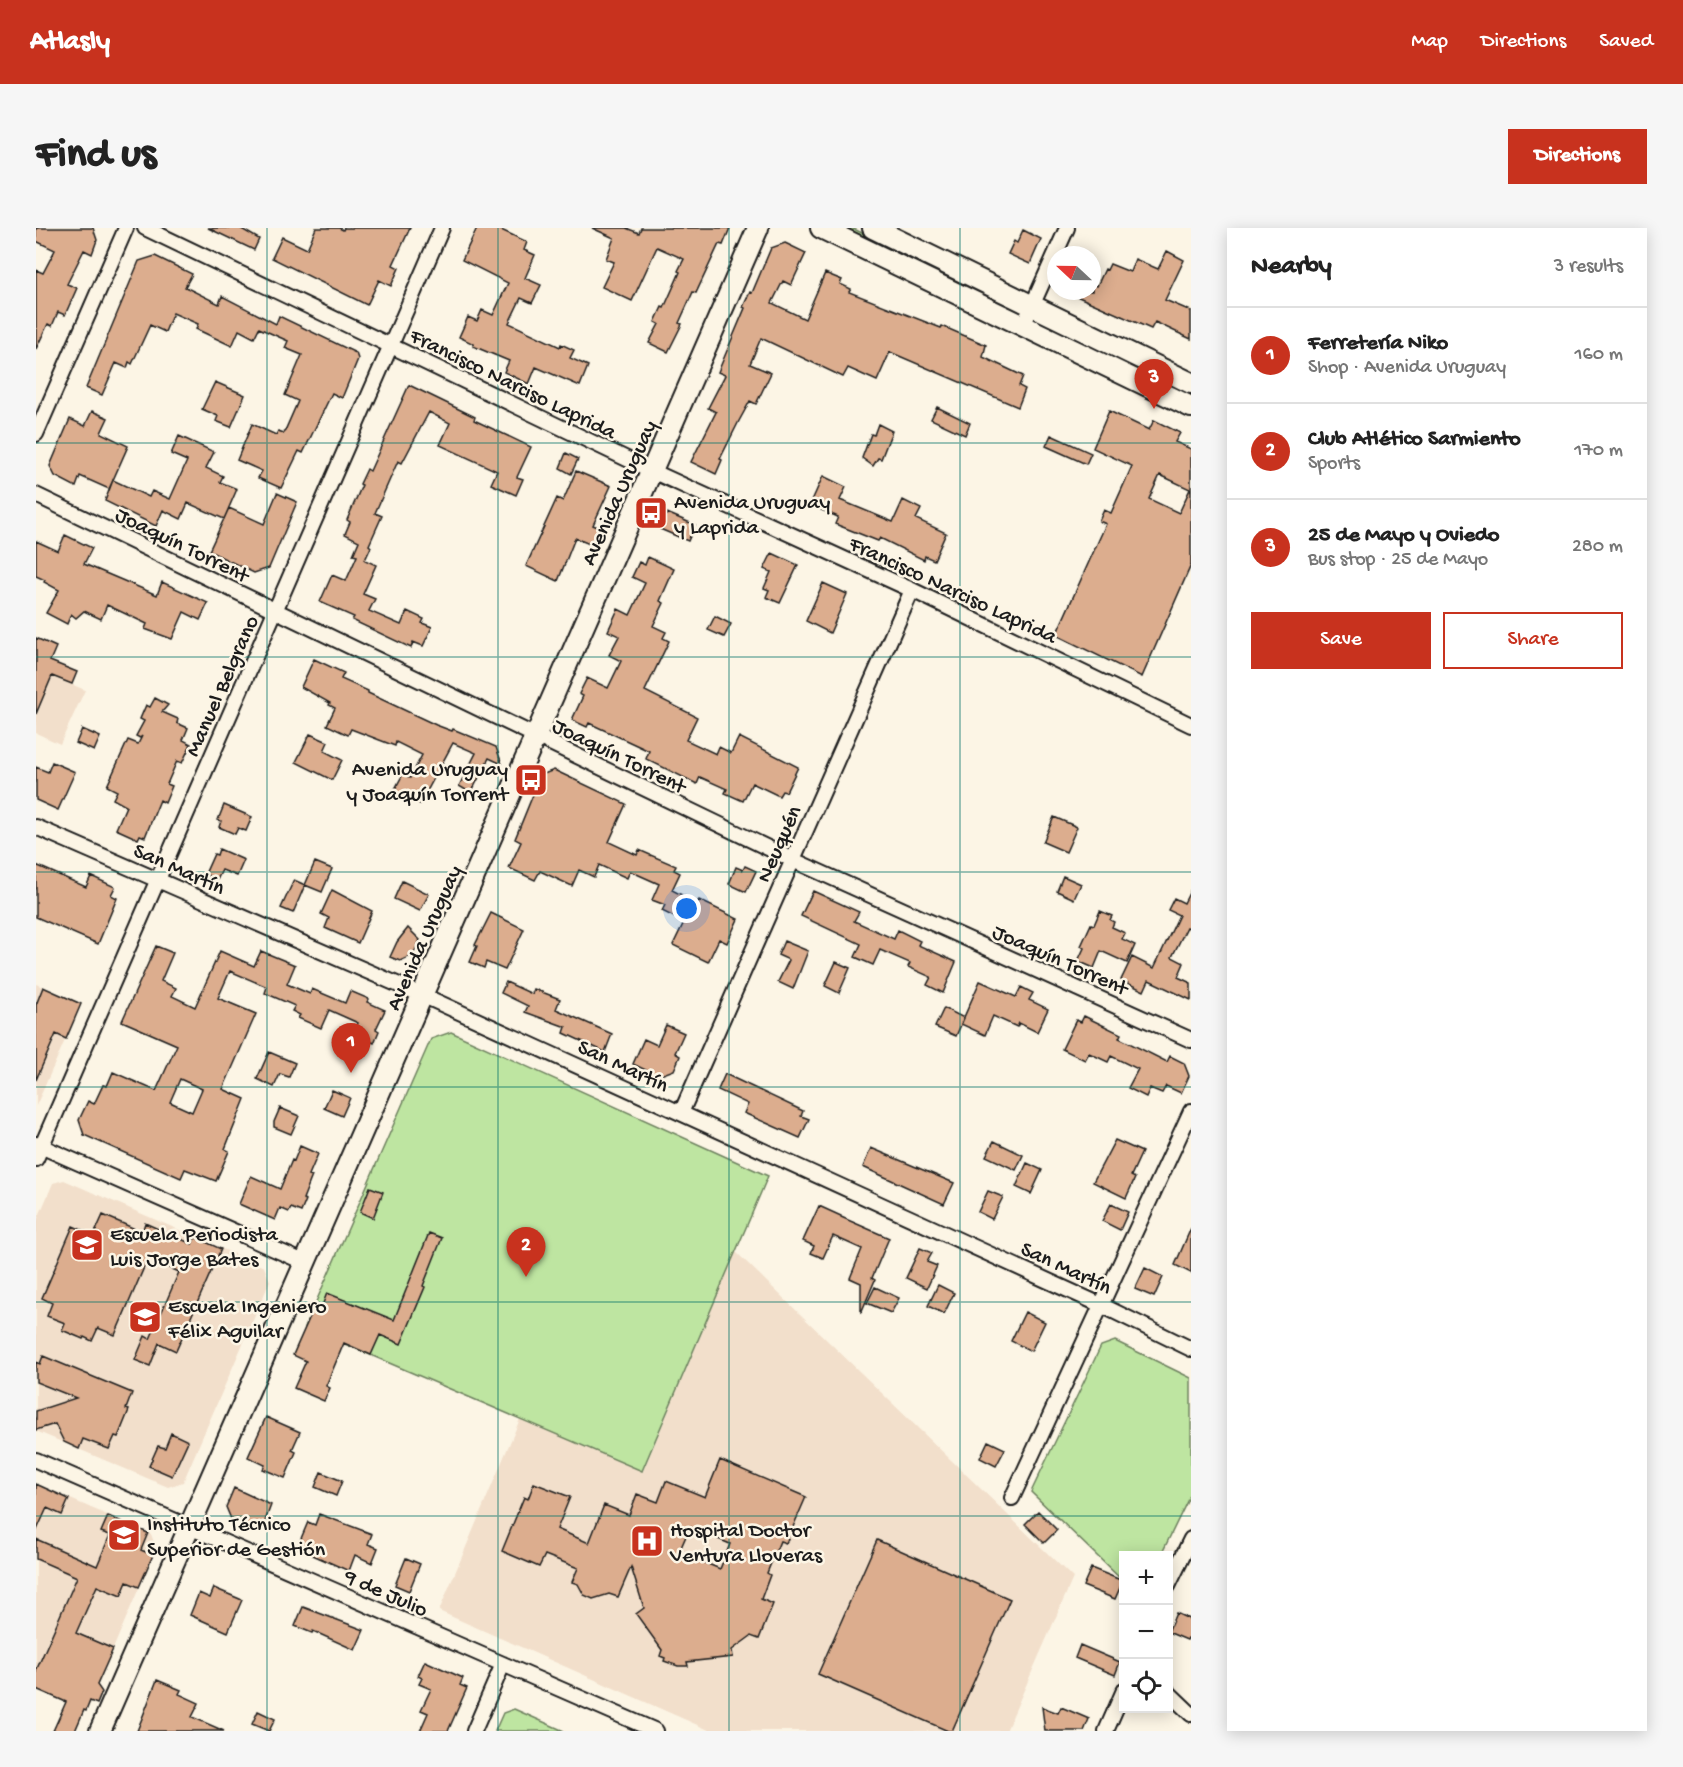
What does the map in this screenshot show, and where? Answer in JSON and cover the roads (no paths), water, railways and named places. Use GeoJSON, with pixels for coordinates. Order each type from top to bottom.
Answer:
{"type":"FeatureCollection","features":[{"type":"Feature","properties":{"kind":"main road","name":"Avenida Uruguay"},"geometry":{"type":"LineString","coordinates":[[100,1731],[758,228]]}},
{"type":"Feature","properties":{"kind":"main road"},"geometry":{"type":"LineString","coordinates":[[821,228],[1191,407]]}},
{"type":"Feature","properties":{"kind":"main road"},"geometry":{"type":"LineString","coordinates":[[873,228],[1191,383]]}},
{"type":"Feature","properties":{"kind":"street"},"geometry":{"type":"LineString","coordinates":[[36,434],[126,228]]}},
{"type":"Feature","properties":{"kind":"street","name":"Francisco Narciso Laprida"},"geometry":{"type":"LineString","coordinates":[[145,228],[652,471],[912,590],[1191,725]]}},
{"type":"Feature","properties":{"kind":"street","name":"Manuel Belgrano"},"geometry":{"type":"LineString","coordinates":[[38,1150],[442,228]]}},
{"type":"Feature","properties":{"kind":"street"},"geometry":{"type":"LineString","coordinates":[[1023,326],[1067,228]]}},
{"type":"Feature","properties":{"kind":"street","name":"Joaquín Torrent"},"geometry":{"type":"LineString","coordinates":[[36,495],[793,860],[1191,1040]]}},
{"type":"Feature","properties":{"kind":"street","name":"Neuquén"},"geometry":{"type":"LineString","coordinates":[[681,1113],[912,590]]}},
{"type":"Feature","properties":{"kind":"street","name":"San Martín"},"geometry":{"type":"LineString","coordinates":[[36,827],[422,995],[1101,1305],[1191,1349]]}},
{"type":"Feature","properties":{"kind":"street"},"geometry":{"type":"LineString","coordinates":[[1012,1498],[1191,1111]]}},
{"type":"Feature","properties":{"kind":"street"},"geometry":{"type":"LineString","coordinates":[[38,1150],[306,1263]]}},
{"type":"Feature","properties":{"kind":"street","name":"9 de Julio"},"geometry":{"type":"LineString","coordinates":[[36,1460],[656,1731]]}},
{"type":"Feature","properties":{"kind":"street"},"geometry":{"type":"LineString","coordinates":[[1173,1576],[1191,1539]]}},
{"type":"Feature","properties":{"kind":"street"},"geometry":{"type":"LineString","coordinates":[[474,1731],[503,1664]]}},
{"type":"Feature","properties":{"kind":"street"},"geometry":{"type":"LineString","coordinates":[[1173,1697],[1191,1714]]}},
{"type":"Feature","properties":{"kind":"street"},"geometry":{"type":"LineString","coordinates":[[1106,1731],[1119,1701]]}},
{"type":"Feature","properties":{"kind":"place","name":"25 de Mayo y Oviedo"},"geometry":{"type":"Point","coordinates":[1154,409]}},
{"type":"Feature","properties":{"kind":"place","name":"Avenida Uruguay y Laprida"},"geometry":{"type":"Point","coordinates":[651,513]}},
{"type":"Feature","properties":{"kind":"place","name":"Avenida Uruguay y Joaquín Torrent"},"geometry":{"type":"Point","coordinates":[531,780]}},
{"type":"Feature","properties":{"kind":"place","name":"Ferretería Niko"},"geometry":{"type":"Point","coordinates":[351,1073]}},
{"type":"Feature","properties":{"kind":"place","name":"Escuela Periodista Luis Jorge Bates"},"geometry":{"type":"Point","coordinates":[87,1245]}},
{"type":"Feature","properties":{"kind":"place","name":"Club Atlético Sarmiento"},"geometry":{"type":"Point","coordinates":[526,1277]}},
{"type":"Feature","properties":{"kind":"place","name":"Escuela Ingeniero Félix Aguilar"},"geometry":{"type":"Point","coordinates":[145,1317]}},
{"type":"Feature","properties":{"kind":"place","name":"Instituto Técnico Superior de Gestión"},"geometry":{"type":"Point","coordinates":[124,1535]}},
{"type":"Feature","properties":{"kind":"place","name":"Hospital Doctor Ventura Lloveras"},"geometry":{"type":"Point","coordinates":[647,1541]}}]}
